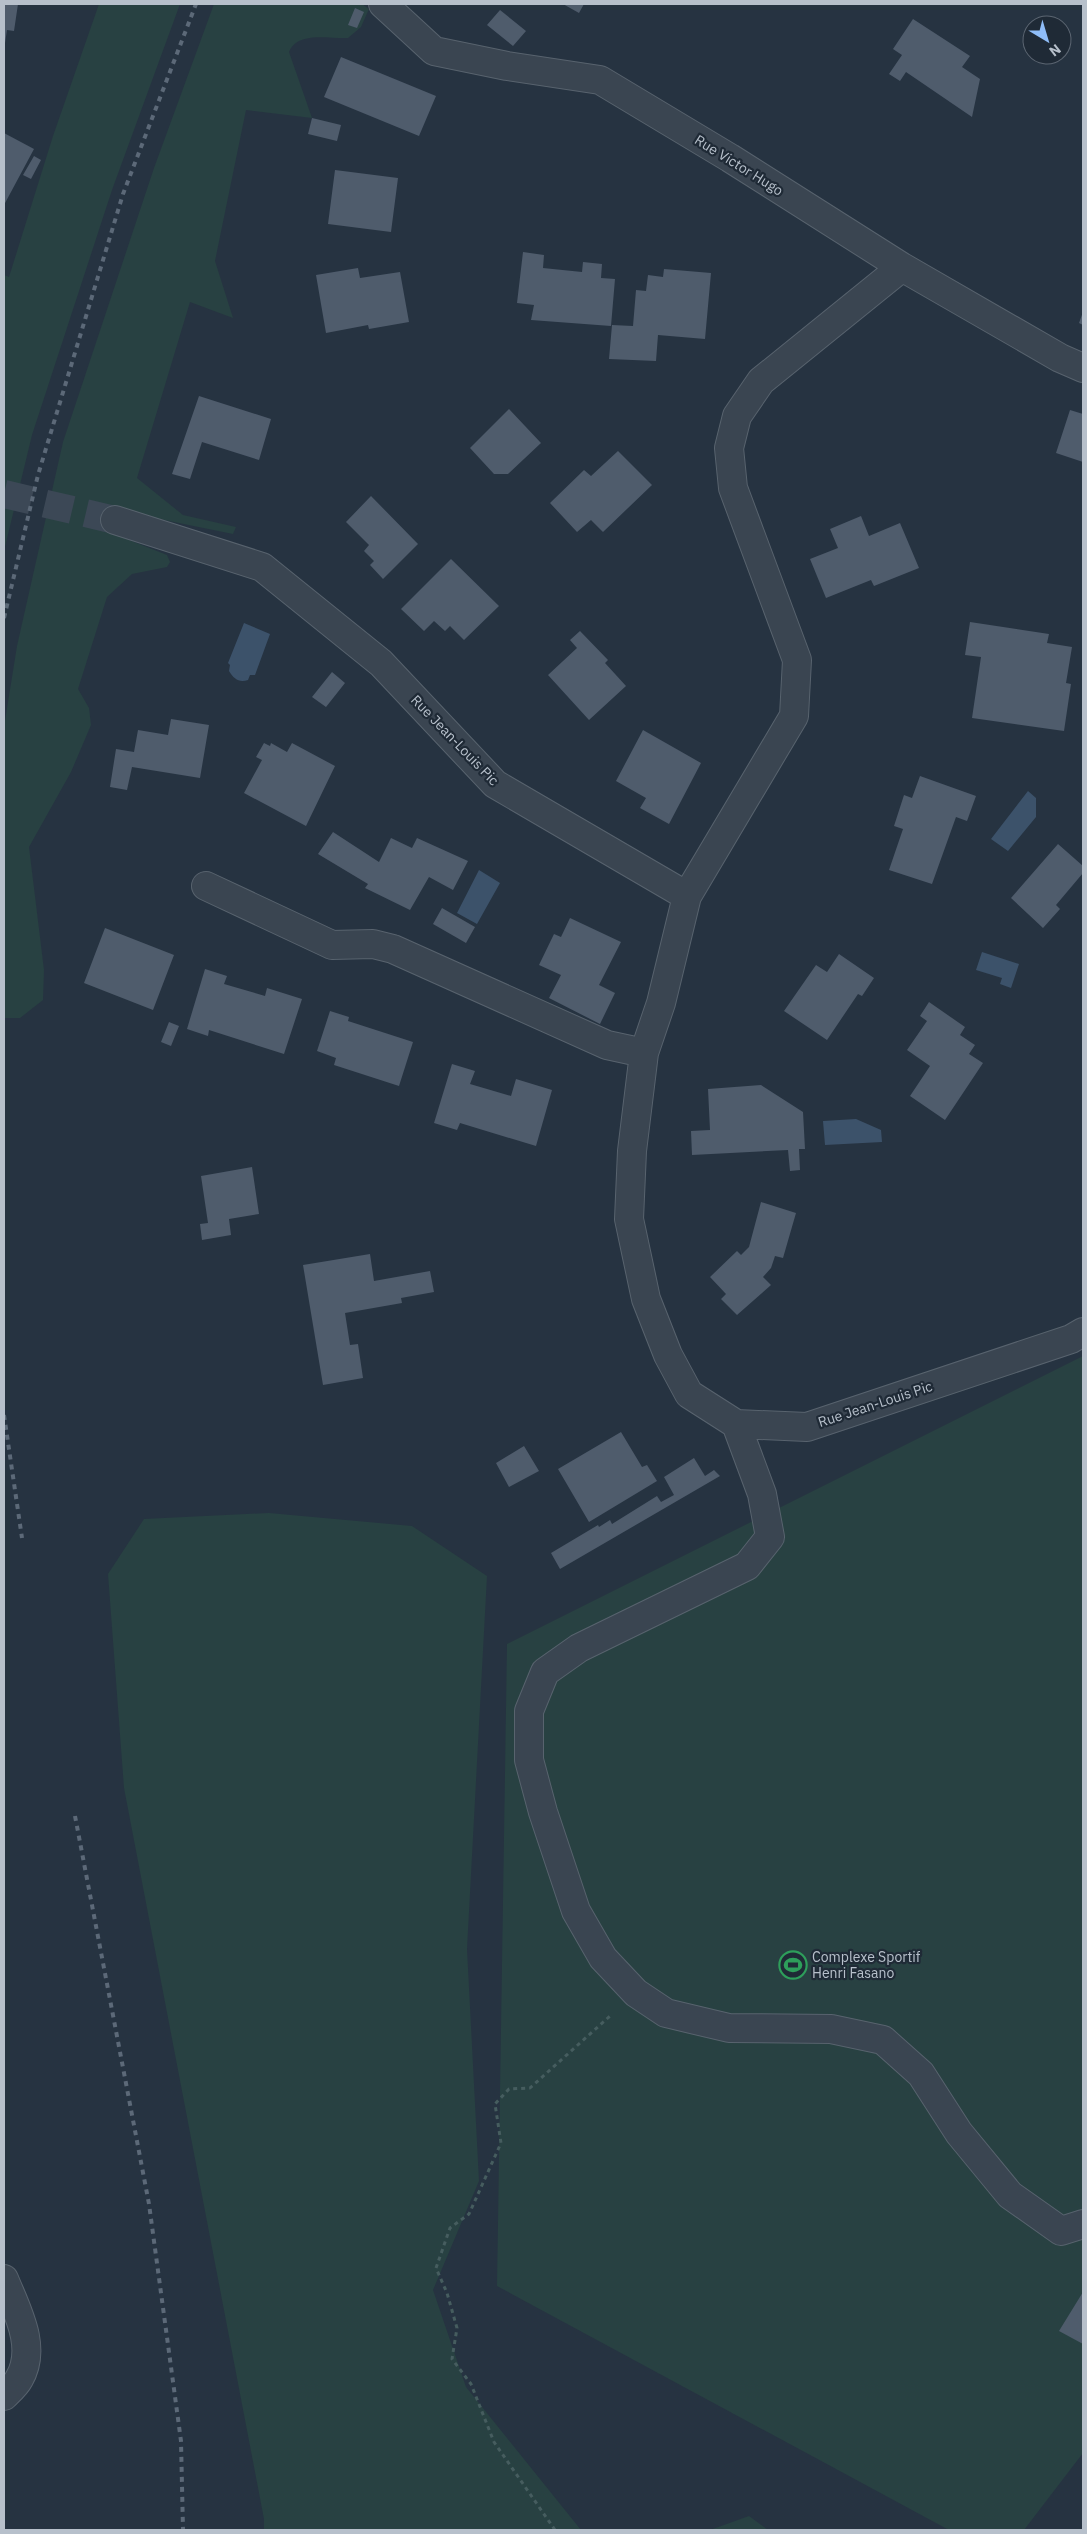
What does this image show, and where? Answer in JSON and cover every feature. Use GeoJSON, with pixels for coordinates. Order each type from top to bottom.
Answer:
{"type":"FeatureCollection","features":[{"type":"Feature","properties":{"kind":"street","name":"Rue Victor Hugo"},"geometry":{"type":"LineString","coordinates":[[383,4],[434,51],[507,66],[600,80],[730,158],[902,267],[1060,358],[1083,368]]}},
{"type":"Feature","properties":{"kind":"street"},"geometry":{"type":"LineString","coordinates":[[902,267],[761,381],[737,416],[729,448],[733,488],[797,660],[794,716],[686,896],[661,1003],[644,1053],[632,1151],[629,1219],[646,1299],[668,1355],[689,1394],[736,1424],[762,1494],[770,1537],[748,1566],[579,1648],[545,1672],[529,1711],[529,1760],[543,1812],[576,1911],[603,1958],[636,1993],[666,2013],[729,2028],[831,2029],[883,2040],[921,2074],[960,2133],[1010,2195],[1061,2231],[1083,2224]]}},
{"type":"Feature","properties":{"kind":"street","name":"Rue Jean-Louis Pic"},"geometry":{"type":"LineString","coordinates":[[115,520],[262,567],[380,663],[495,784],[686,896]]}},
{"type":"Feature","properties":{"kind":"street"},"geometry":{"type":"LineString","coordinates":[[206,886],[332,945],[373,944],[393,948],[607,1044],[644,1053]]}},
{"type":"Feature","properties":{"kind":"street","name":"Rue Jean-Louis Pic"},"geometry":{"type":"LineString","coordinates":[[736,1424],[807,1427],[1071,1339],[1083,1332]]}},
{"type":"Feature","properties":{"kind":"street"},"geometry":{"type":"LineString","coordinates":[[4,2279],[24,2329],[27,2356],[19,2379],[4,2396]]}},
{"type":"Feature","properties":{"kind":"path"},"geometry":{"type":"LineString","coordinates":[[555,2530],[494,2442],[471,2384],[452,2359],[457,2328],[447,2293],[436,2268],[450,2228],[469,2214],[501,2143],[495,2104],[509,2089],[530,2088],[636,1993]]}},
{"type":"Feature","properties":{"kind":"green space"},"geometry":{"type":"Polygon","coordinates":[[[99,4],[180,4],[112,190],[32,435],[4,551],[4,275],[9,277],[53,136],[99,4]]]}},
{"type":"Feature","properties":{"kind":"green space"},"geometry":{"type":"Polygon","coordinates":[[[214,4],[362,4],[369,9],[361,27],[348,38],[323,37],[306,39],[293,45],[289,52],[312,118],[246,110],[215,261],[233,318],[190,302],[137,478],[183,515],[236,527],[233,534],[130,513],[109,532],[167,555],[170,562],[167,567],[132,574],[107,597],[78,689],[89,708],[91,725],[71,772],[29,847],[44,970],[43,1000],[20,1018],[4,1018],[4,727],[17,646],[63,442],[154,168],[214,4]]]}},
{"type":"Feature","properties":{"kind":"green space","name":"Complexe Sportif Henri Fasano"},"geometry":{"type":"Polygon","coordinates":[[[1083,1356],[1083,2453],[1024,2530],[949,2530],[497,2286],[507,1644],[1083,1356]]]}},
{"type":"Feature","properties":{"kind":"green space"},"geometry":{"type":"Polygon","coordinates":[[[269,1513],[412,1526],[487,1576],[467,1949],[479,2181],[433,2290],[466,2387],[581,2530],[264,2530],[264,2519],[124,1788],[108,1574],[144,1519],[269,1513]]]}},
{"type":"Feature","properties":{"kind":"green space"},"geometry":{"type":"Polygon","coordinates":[[[749,2516],[768,2530],[710,2530],[749,2516]]]}},
{"type":"Feature","properties":{"kind":"water"},"geometry":{"type":"Polygon","coordinates":[[[244,623],[270,634],[255,675],[250,675],[248,680],[242,681],[237,680],[231,674],[228,663],[244,623]]]}},
{"type":"Feature","properties":{"kind":"water"},"geometry":{"type":"Polygon","coordinates":[[[1028,791],[1036,798],[1036,817],[1008,851],[991,839],[1028,791]]]}},
{"type":"Feature","properties":{"kind":"water"},"geometry":{"type":"Polygon","coordinates":[[[479,870],[500,883],[477,924],[457,913],[479,870]]]}},
{"type":"Feature","properties":{"kind":"water"},"geometry":{"type":"Polygon","coordinates":[[[982,952],[1019,964],[1011,988],[1000,984],[1002,978],[976,970],[982,952]]]}},
{"type":"Feature","properties":{"kind":"water"},"geometry":{"type":"Polygon","coordinates":[[[856,1119],[881,1130],[882,1142],[825,1145],[823,1121],[856,1119]]]}},
{"type":"Feature","properties":{"kind":"building"},"geometry":{"type":"Polygon","coordinates":[[[4,4],[18,4],[14,31],[7,30],[5,43],[4,4]]]}},
{"type":"Feature","properties":{"kind":"building"},"geometry":{"type":"Polygon","coordinates":[[[563,4],[584,4],[579,13],[563,4]]]}},
{"type":"Feature","properties":{"kind":"building"},"geometry":{"type":"Polygon","coordinates":[[[355,8],[364,12],[357,28],[348,25],[355,8]]]}},
{"type":"Feature","properties":{"kind":"building"},"geometry":{"type":"Polygon","coordinates":[[[500,10],[526,31],[513,46],[487,25],[500,10]]]}},
{"type":"Feature","properties":{"kind":"building"},"geometry":{"type":"Polygon","coordinates":[[[913,19],[970,56],[962,67],[980,79],[972,117],[906,72],[900,81],[889,74],[902,55],[893,49],[913,19]]]}},
{"type":"Feature","properties":{"kind":"building"},"geometry":{"type":"Polygon","coordinates":[[[341,57],[436,96],[419,136],[324,97],[341,57]]]}},
{"type":"Feature","properties":{"kind":"building"},"geometry":{"type":"Polygon","coordinates":[[[312,118],[341,125],[337,141],[308,134],[312,118]]]}},
{"type":"Feature","properties":{"kind":"building"},"geometry":{"type":"Polygon","coordinates":[[[4,133],[34,149],[4,205],[4,133]]]}},
{"type":"Feature","properties":{"kind":"building"},"geometry":{"type":"Polygon","coordinates":[[[34,156],[41,160],[31,179],[23,175],[34,156]]]}},
{"type":"Feature","properties":{"kind":"building"},"geometry":{"type":"Polygon","coordinates":[[[335,170],[398,178],[391,232],[328,224],[335,170]]]}},
{"type":"Feature","properties":{"kind":"building"},"geometry":{"type":"Polygon","coordinates":[[[523,252],[544,255],[543,268],[582,272],[583,262],[602,264],[601,278],[615,279],[611,326],[531,320],[534,305],[517,303],[523,252]]]}},
{"type":"Feature","properties":{"kind":"building"},"geometry":{"type":"Polygon","coordinates":[[[358,268],[360,278],[400,272],[409,322],[369,329],[368,325],[326,333],[316,275],[358,268]]]}},
{"type":"Feature","properties":{"kind":"building"},"geometry":{"type":"Polygon","coordinates":[[[664,269],[711,273],[705,339],[658,335],[656,361],[609,359],[612,325],[633,326],[636,290],[646,291],[648,275],[663,277],[664,269]]]}},
{"type":"Feature","properties":{"kind":"building"},"geometry":{"type":"Polygon","coordinates":[[[1083,312],[1083,325],[1079,323],[1083,312]]]}},
{"type":"Feature","properties":{"kind":"building"},"geometry":{"type":"Polygon","coordinates":[[[199,396],[271,419],[259,460],[202,442],[190,479],[172,474],[199,396]]]}},
{"type":"Feature","properties":{"kind":"building"},"geometry":{"type":"Polygon","coordinates":[[[509,409],[541,443],[508,474],[494,474],[470,448],[509,409]]]}},
{"type":"Feature","properties":{"kind":"building"},"geometry":{"type":"Polygon","coordinates":[[[1070,410],[1083,414],[1083,462],[1056,453],[1070,410]]]}},
{"type":"Feature","properties":{"kind":"building"},"geometry":{"type":"Polygon","coordinates":[[[618,451],[652,485],[603,532],[591,520],[577,532],[550,503],[584,470],[591,476],[618,451]]]}},
{"type":"Feature","properties":{"kind":"building"},"geometry":{"type":"Polygon","coordinates":[[[371,496],[418,544],[383,579],[370,565],[374,561],[364,551],[369,545],[346,522],[371,496]]]}},
{"type":"Feature","properties":{"kind":"building"},"geometry":{"type":"Polygon","coordinates":[[[861,516],[869,536],[900,523],[919,568],[874,586],[871,580],[826,598],[810,559],[838,548],[830,529],[861,516]]]}},
{"type":"Feature","properties":{"kind":"building"},"geometry":{"type":"Polygon","coordinates":[[[451,559],[499,606],[464,640],[450,626],[445,631],[434,621],[424,631],[401,609],[451,559]]]}},
{"type":"Feature","properties":{"kind":"building"},"geometry":{"type":"Polygon","coordinates":[[[970,622],[1049,634],[1047,643],[1072,647],[1066,683],[1071,684],[1064,731],[972,718],[981,657],[965,655],[970,622]]]}},
{"type":"Feature","properties":{"kind":"building"},"geometry":{"type":"Polygon","coordinates":[[[580,631],[608,660],[605,663],[626,686],[589,720],[548,675],[577,648],[570,640],[580,631]]]}},
{"type":"Feature","properties":{"kind":"building"},"geometry":{"type":"Polygon","coordinates":[[[332,672],[345,683],[326,707],[312,697],[332,672]]]}},
{"type":"Feature","properties":{"kind":"building"},"geometry":{"type":"Polygon","coordinates":[[[171,719],[209,725],[200,778],[132,767],[127,790],[110,787],[116,749],[134,752],[138,730],[168,735],[171,719]]]}},
{"type":"Feature","properties":{"kind":"building"},"geometry":{"type":"Polygon","coordinates":[[[643,730],[701,763],[669,824],[640,808],[646,798],[616,781],[643,730]]]}},
{"type":"Feature","properties":{"kind":"building"},"geometry":{"type":"Polygon","coordinates":[[[264,743],[270,746],[271,743],[287,752],[292,743],[335,766],[306,826],[244,793],[262,760],[256,757],[264,743]]]}},
{"type":"Feature","properties":{"kind":"building"},"geometry":{"type":"Polygon","coordinates":[[[920,776],[976,796],[967,821],[956,817],[932,884],[889,870],[903,829],[894,826],[904,795],[912,798],[920,776]]]}},
{"type":"Feature","properties":{"kind":"building"},"geometry":{"type":"Polygon","coordinates":[[[333,832],[379,862],[391,838],[412,848],[417,838],[468,861],[453,890],[429,877],[410,910],[365,888],[368,884],[318,854],[333,832]]]}},
{"type":"Feature","properties":{"kind":"building"},"geometry":{"type":"Polygon","coordinates":[[[1058,844],[1083,866],[1083,873],[1056,905],[1060,909],[1043,928],[1011,898],[1058,844]]]}},
{"type":"Feature","properties":{"kind":"building"},"geometry":{"type":"Polygon","coordinates":[[[442,908],[475,927],[466,943],[433,924],[442,908]]]}},
{"type":"Feature","properties":{"kind":"building"},"geometry":{"type":"Polygon","coordinates":[[[570,918],[621,942],[599,985],[615,993],[600,1024],[549,998],[561,975],[539,965],[554,934],[561,937],[570,918]]]}},
{"type":"Feature","properties":{"kind":"building"},"geometry":{"type":"Polygon","coordinates":[[[105,928],[174,955],[153,1010],[84,983],[105,928]]]}},
{"type":"Feature","properties":{"kind":"building"},"geometry":{"type":"Polygon","coordinates":[[[839,954],[874,978],[862,996],[858,994],[827,1040],[784,1011],[816,965],[827,972],[839,954]]]}},
{"type":"Feature","properties":{"kind":"building"},"geometry":{"type":"Polygon","coordinates":[[[205,969],[227,976],[224,984],[265,996],[267,988],[302,999],[284,1054],[209,1030],[208,1036],[187,1029],[205,969]]]}},
{"type":"Feature","properties":{"kind":"building"},"geometry":{"type":"Polygon","coordinates":[[[929,1002],[965,1027],[960,1035],[975,1045],[969,1054],[983,1063],[945,1120],[910,1096],[930,1066],[907,1050],[927,1021],[920,1016],[929,1002]]]}},
{"type":"Feature","properties":{"kind":"building"},"geometry":{"type":"Polygon","coordinates":[[[330,1011],[349,1017],[348,1021],[413,1042],[399,1086],[334,1065],[336,1058],[317,1051],[330,1011]]]}},
{"type":"Feature","properties":{"kind":"building"},"geometry":{"type":"Polygon","coordinates":[[[169,1022],[179,1026],[171,1046],[161,1042],[169,1022]]]}},
{"type":"Feature","properties":{"kind":"building"},"geometry":{"type":"Polygon","coordinates":[[[452,1064],[475,1071],[470,1084],[511,1096],[516,1079],[552,1090],[536,1146],[460,1123],[457,1130],[434,1123],[452,1064]]]}},
{"type":"Feature","properties":{"kind":"building"},"geometry":{"type":"Polygon","coordinates":[[[761,1085],[803,1112],[805,1149],[799,1149],[800,1170],[790,1171],[788,1150],[692,1155],[691,1131],[710,1130],[708,1089],[761,1085]]]}},
{"type":"Feature","properties":{"kind":"building"},"geometry":{"type":"Polygon","coordinates":[[[252,1167],[259,1214],[229,1219],[231,1235],[202,1240],[200,1224],[208,1223],[201,1176],[252,1167]]]}},
{"type":"Feature","properties":{"kind":"building"},"geometry":{"type":"Polygon","coordinates":[[[761,1202],[796,1213],[783,1258],[775,1256],[771,1268],[763,1277],[771,1285],[737,1315],[721,1299],[726,1294],[710,1277],[737,1251],[741,1255],[749,1247],[761,1202]]]}},
{"type":"Feature","properties":{"kind":"building"},"geometry":{"type":"Polygon","coordinates":[[[370,1254],[374,1281],[430,1271],[434,1292],[401,1298],[402,1303],[345,1313],[350,1345],[358,1344],[363,1378],[323,1385],[303,1265],[370,1254]]]}},
{"type":"Feature","properties":{"kind":"building"},"geometry":{"type":"Polygon","coordinates":[[[621,1432],[642,1467],[647,1465],[657,1481],[589,1522],[558,1469],[621,1432]]]}},
{"type":"Feature","properties":{"kind":"building"},"geometry":{"type":"Polygon","coordinates":[[[524,1446],[539,1471],[509,1487],[496,1463],[524,1446]]]}},
{"type":"Feature","properties":{"kind":"building"},"geometry":{"type":"Polygon","coordinates":[[[694,1458],[705,1476],[714,1470],[720,1476],[560,1569],[551,1553],[598,1525],[599,1527],[610,1520],[612,1524],[657,1496],[661,1502],[674,1495],[664,1477],[694,1458]]]}},
{"type":"Feature","properties":{"kind":"building"},"geometry":{"type":"Polygon","coordinates":[[[1083,2292],[1083,2344],[1059,2331],[1083,2292]]]}},
{"type":"Feature","properties":{"kind":"tunnel"},"geometry":{"type":"LineString","coordinates":[[4,494],[115,520]]}},
{"type":"Feature","properties":{"kind":"railway"},"geometry":{"type":"LineString","coordinates":[[4,618],[38,475],[123,194],[196,4]]}},
{"type":"Feature","properties":{"kind":"railway"},"geometry":{"type":"LineString","coordinates":[[4,1415],[22,1538]]}},
{"type":"Feature","properties":{"kind":"railway"},"geometry":{"type":"LineString","coordinates":[[75,1816],[149,2204],[181,2441],[183,2530]]}},
{"type":"Feature","properties":{"kind":"place","name":"Complexe Sportif Henri Fasano"},"geometry":{"type":"Point","coordinates":[793,1965]}}]}
